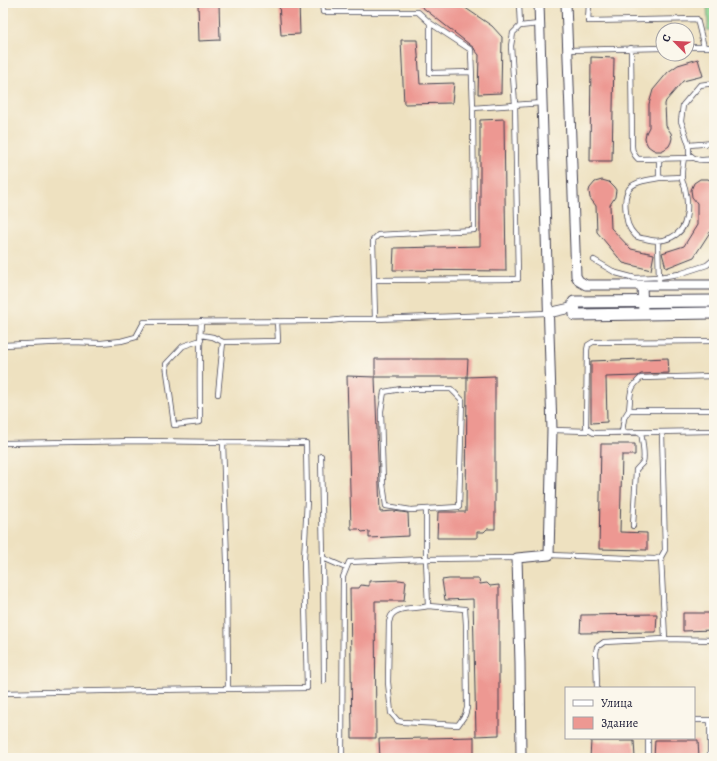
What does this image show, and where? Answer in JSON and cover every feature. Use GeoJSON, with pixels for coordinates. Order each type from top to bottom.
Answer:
{"type":"FeatureCollection","features":[{"type":"Feature","properties":{"kind":"street"},"geometry":{"type":"LineString","coordinates":[[521,758],[517,558],[549,555],[552,430],[538,3]]}},
{"type":"Feature","properties":{"kind":"street"},"geometry":{"type":"LineString","coordinates":[[566,3],[576,276],[586,285],[642,285],[659,281],[714,285]]}},
{"type":"Feature","properties":{"kind":"street"},"geometry":{"type":"LineString","coordinates":[[642,285],[643,308]]}},
{"type":"Feature","properties":{"kind":"street"},"geometry":{"type":"LineString","coordinates":[[548,313],[575,307],[575,315],[714,301]]}},
{"type":"Feature","properties":{"kind":"street"},"geometry":{"type":"LineString","coordinates":[[643,308],[714,313]]}},
{"type":"Feature","properties":{"kind":"lane"},"geometry":{"type":"LineString","coordinates":[[322,3],[323,12],[418,12],[471,50],[474,108],[474,230],[378,235],[374,240],[375,319]]}},
{"type":"Feature","properties":{"kind":"lane"},"geometry":{"type":"LineString","coordinates":[[519,3],[520,26]]}},
{"type":"Feature","properties":{"kind":"lane"},"geometry":{"type":"LineString","coordinates":[[588,3],[588,21],[697,19],[704,47]]}},
{"type":"Feature","properties":{"kind":"lane"},"geometry":{"type":"LineString","coordinates":[[430,22],[430,73],[471,72]]}},
{"type":"Feature","properties":{"kind":"lane"},"geometry":{"type":"LineString","coordinates":[[375,280],[518,279],[515,105],[511,46],[513,33],[520,26],[539,24]]}},
{"type":"Feature","properties":{"kind":"lane"},"geometry":{"type":"LineString","coordinates":[[695,47],[714,47]]}},
{"type":"Feature","properties":{"kind":"lane"},"geometry":{"type":"LineString","coordinates":[[631,48],[632,151],[635,156],[638,159],[714,159]]}},
{"type":"Feature","properties":{"kind":"lane"},"geometry":{"type":"LineString","coordinates":[[568,50],[655,48]]}},
{"type":"Feature","properties":{"kind":"lane"},"geometry":{"type":"LineString","coordinates":[[692,158],[688,154],[689,145],[681,121],[683,105],[700,85],[714,83]]}},
{"type":"Feature","properties":{"kind":"lane"},"geometry":{"type":"LineString","coordinates":[[474,108],[542,103]]}},
{"type":"Feature","properties":{"kind":"lane"},"geometry":{"type":"LineString","coordinates":[[689,145],[714,143]]}},
{"type":"Feature","properties":{"kind":"lane"},"geometry":{"type":"LineString","coordinates":[[659,158],[659,178]]}},
{"type":"Feature","properties":{"kind":"lane"},"geometry":{"type":"LineString","coordinates":[[682,177],[644,180],[630,187],[627,191],[625,203],[628,226],[636,236],[648,240],[658,241],[666,240],[680,231],[686,219],[687,206],[682,177],[684,158]]}},
{"type":"Feature","properties":{"kind":"lane"},"geometry":{"type":"LineString","coordinates":[[658,241],[659,281]]}},
{"type":"Feature","properties":{"kind":"lane"},"geometry":{"type":"LineString","coordinates":[[594,260],[616,273],[635,278],[659,281],[707,265],[714,259]]}},
{"type":"Feature","properties":{"kind":"lane"},"geometry":{"type":"LineString","coordinates":[[3,345],[72,342],[101,343],[121,341],[136,337],[144,322],[328,322],[348,319],[548,313]]}},
{"type":"Feature","properties":{"kind":"lane"},"geometry":{"type":"LineString","coordinates":[[201,321],[201,338],[200,422],[174,425],[166,364],[183,346],[201,338],[213,337],[223,342],[278,341],[277,321]]}},
{"type":"Feature","properties":{"kind":"lane"},"geometry":{"type":"LineString","coordinates":[[590,431],[586,426],[588,345],[593,342],[714,341]]}},
{"type":"Feature","properties":{"kind":"lane"},"geometry":{"type":"LineString","coordinates":[[218,394],[223,342]]}},
{"type":"Feature","properties":{"kind":"lane"},"geometry":{"type":"LineString","coordinates":[[622,432],[624,418],[630,410],[632,389],[635,383],[641,378],[714,376]]}},
{"type":"Feature","properties":{"kind":"lane"},"geometry":{"type":"LineString","coordinates":[[401,389],[451,389],[462,400],[459,506],[426,509],[410,510],[386,506],[383,484],[381,411],[384,392],[401,389]]}},
{"type":"Feature","properties":{"kind":"lane"},"geometry":{"type":"LineString","coordinates":[[630,410],[714,410]]}},
{"type":"Feature","properties":{"kind":"lane"},"geometry":{"type":"LineString","coordinates":[[552,430],[590,431],[594,433],[714,431]]}},
{"type":"Feature","properties":{"kind":"lane"},"geometry":{"type":"LineString","coordinates":[[633,526],[636,470],[642,464],[643,459],[642,432]]}},
{"type":"Feature","properties":{"kind":"lane"},"geometry":{"type":"LineString","coordinates":[[662,432],[665,550],[661,557],[665,639]]}},
{"type":"Feature","properties":{"kind":"lane"},"geometry":{"type":"LineString","coordinates":[[3,443],[143,441],[306,443],[307,500],[304,560],[307,688],[3,693]]}},
{"type":"Feature","properties":{"kind":"lane"},"geometry":{"type":"LineString","coordinates":[[222,442],[227,561],[228,689]]}},
{"type":"Feature","properties":{"kind":"lane"},"geometry":{"type":"LineString","coordinates":[[321,456],[324,681]]}},
{"type":"Feature","properties":{"kind":"lane"},"geometry":{"type":"LineString","coordinates":[[426,509],[428,606]]}},
{"type":"Feature","properties":{"kind":"lane"},"geometry":{"type":"LineString","coordinates":[[549,555],[655,559],[661,557]]}},
{"type":"Feature","properties":{"kind":"lane"},"geometry":{"type":"LineString","coordinates":[[323,558],[346,568]]}},
{"type":"Feature","properties":{"kind":"lane"},"geometry":{"type":"LineString","coordinates":[[342,758],[343,577],[350,562],[517,558]]}},
{"type":"Feature","properties":{"kind":"lane"},"geometry":{"type":"LineString","coordinates":[[428,606],[465,609],[467,708],[465,715],[458,725],[403,722],[398,721],[391,713],[388,682],[389,622],[391,615],[399,609],[422,608],[428,606]]}},
{"type":"Feature","properties":{"kind":"lane"},"geometry":{"type":"LineString","coordinates":[[597,687],[596,653],[598,647],[604,642],[665,639],[714,640]]}},
{"type":"Feature","properties":{"kind":"lane"},"geometry":{"type":"LineString","coordinates":[[695,720],[712,720],[710,758]]}},
{"type":"Feature","properties":{"kind":"lane"},"geometry":{"type":"LineString","coordinates":[[648,739],[648,758]]}},
{"type":"Feature","properties":{"kind":"green space"},"geometry":{"type":"Polygon","coordinates":[[[707,3],[714,3],[714,30],[707,30],[707,3]]]}},
{"type":"Feature","properties":{"kind":"building"},"geometry":{"type":"Polygon","coordinates":[[[198,3],[219,3],[220,40],[199,41],[198,3]]]}},
{"type":"Feature","properties":{"kind":"building"},"geometry":{"type":"Polygon","coordinates":[[[279,3],[299,3],[300,34],[281,35],[279,3]]]}},
{"type":"Feature","properties":{"kind":"building"},"geometry":{"type":"Polygon","coordinates":[[[417,3],[458,3],[492,26],[502,37],[501,93],[478,94],[479,55],[474,48],[417,3]]]}},
{"type":"Feature","properties":{"kind":"building"},"geometry":{"type":"Polygon","coordinates":[[[401,40],[417,40],[420,84],[454,83],[452,103],[404,104],[401,40]]]}},
{"type":"Feature","properties":{"kind":"building"},"geometry":{"type":"Polygon","coordinates":[[[591,57],[614,58],[612,161],[590,161],[591,57]]]}},
{"type":"Feature","properties":{"kind":"building"},"geometry":{"type":"Polygon","coordinates":[[[698,59],[703,76],[683,81],[666,101],[666,126],[671,133],[672,138],[669,146],[661,151],[656,151],[648,146],[645,138],[649,127],[649,104],[653,90],[668,72],[678,65],[688,62],[695,62],[695,60],[698,59]]]}},
{"type":"Feature","properties":{"kind":"building"},"geometry":{"type":"Polygon","coordinates":[[[504,119],[506,271],[393,270],[394,248],[480,246],[480,120],[504,119]]]}},
{"type":"Feature","properties":{"kind":"building"},"geometry":{"type":"Polygon","coordinates":[[[700,179],[708,179],[714,183],[712,229],[694,257],[666,268],[662,253],[684,246],[697,225],[697,203],[692,197],[691,190],[694,183],[700,179]]]}},
{"type":"Feature","properties":{"kind":"building"},"geometry":{"type":"Polygon","coordinates":[[[602,180],[609,182],[616,190],[615,197],[610,205],[611,228],[631,249],[654,254],[651,270],[623,263],[597,232],[596,206],[590,198],[589,191],[595,182],[602,180]]]}},
{"type":"Feature","properties":{"kind":"building"},"geometry":{"type":"Polygon","coordinates":[[[668,358],[669,373],[606,377],[607,422],[591,423],[591,361],[668,358]]]}},
{"type":"Feature","properties":{"kind":"building"},"geometry":{"type":"Polygon","coordinates":[[[375,359],[468,359],[467,377],[375,377],[375,359]]]}},
{"type":"Feature","properties":{"kind":"building"},"geometry":{"type":"Polygon","coordinates":[[[347,376],[375,377],[380,512],[394,511],[408,513],[409,536],[369,538],[369,531],[362,532],[359,529],[351,529],[347,376]]]}},
{"type":"Feature","properties":{"kind":"building"},"geometry":{"type":"Polygon","coordinates":[[[495,376],[495,529],[487,529],[484,532],[477,532],[477,538],[437,538],[438,512],[466,512],[467,377],[495,376]]]}},
{"type":"Feature","properties":{"kind":"building"},"geometry":{"type":"Polygon","coordinates":[[[601,444],[635,444],[635,455],[622,455],[620,532],[647,533],[647,550],[599,549],[601,444]]]}},
{"type":"Feature","properties":{"kind":"building"},"geometry":{"type":"Polygon","coordinates":[[[479,579],[480,584],[487,583],[490,586],[499,585],[499,735],[476,736],[473,599],[445,600],[442,580],[479,579]]]}},
{"type":"Feature","properties":{"kind":"building"},"geometry":{"type":"Polygon","coordinates":[[[369,581],[406,581],[404,601],[375,601],[376,738],[352,738],[350,588],[359,588],[361,585],[369,586],[369,581]]]}},
{"type":"Feature","properties":{"kind":"building"},"geometry":{"type":"Polygon","coordinates":[[[683,613],[714,613],[714,630],[683,631],[683,613]]]}},
{"type":"Feature","properties":{"kind":"building"},"geometry":{"type":"Polygon","coordinates":[[[657,614],[656,632],[580,633],[581,615],[657,614]]]}},
{"type":"Feature","properties":{"kind":"building"},"geometry":{"type":"Polygon","coordinates":[[[474,737],[474,757],[380,758],[379,739],[474,737]]]}},
{"type":"Feature","properties":{"kind":"building"},"geometry":{"type":"Polygon","coordinates":[[[655,740],[698,740],[699,758],[654,758],[655,740]]]}},
{"type":"Feature","properties":{"kind":"building"},"geometry":{"type":"Polygon","coordinates":[[[591,741],[634,741],[635,758],[590,758],[591,741]]]}}]}
